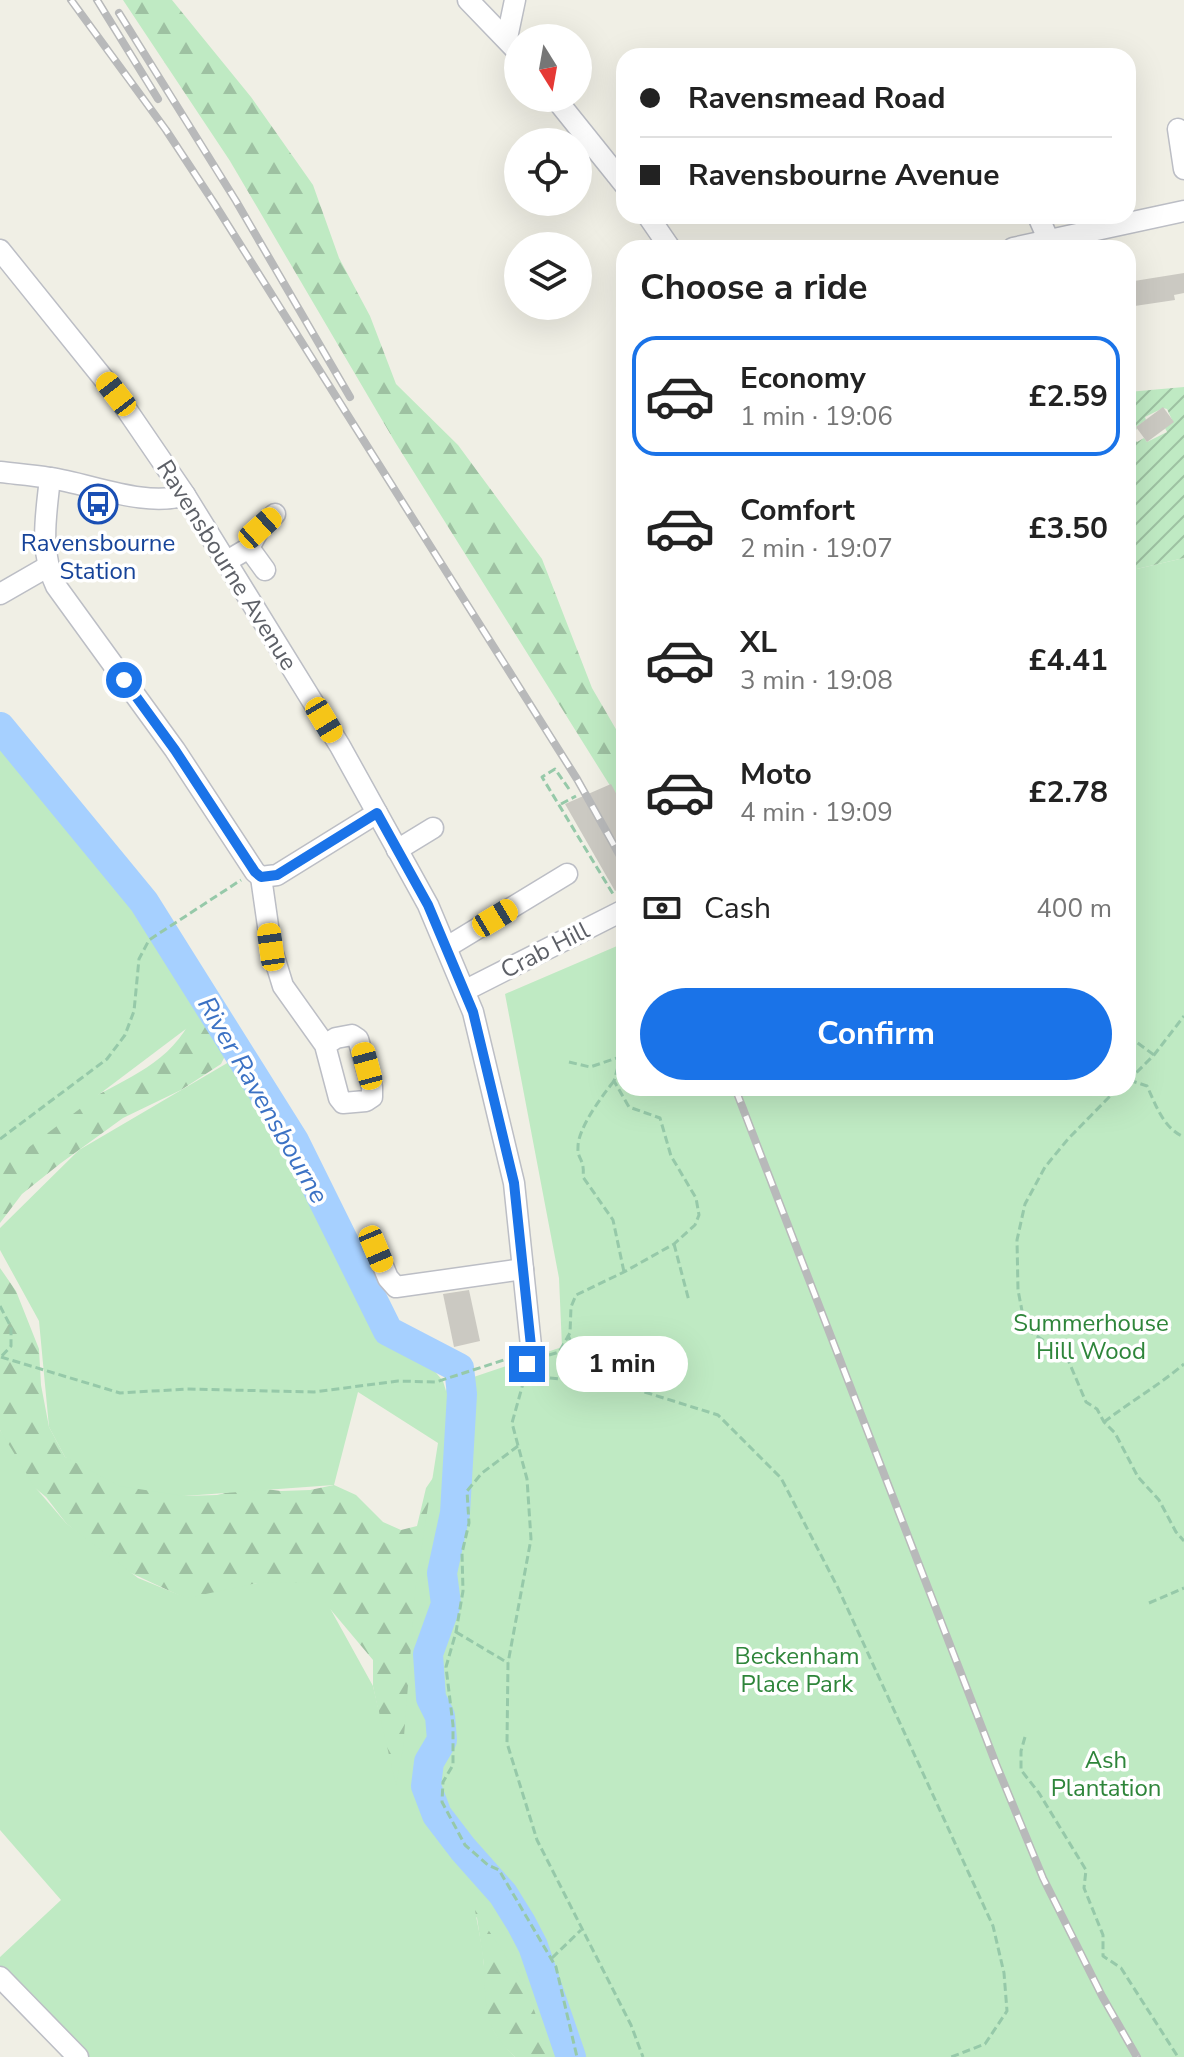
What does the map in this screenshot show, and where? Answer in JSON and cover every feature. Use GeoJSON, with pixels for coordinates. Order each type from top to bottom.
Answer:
{"type":"FeatureCollection","features":[{"type":"Feature","properties":{"kind":"street"},"geometry":{"type":"LineString","coordinates":[[468,0],[504,37]]}},
{"type":"Feature","properties":{"kind":"street"},"geometry":{"type":"LineString","coordinates":[[513,24],[515,0]]}},
{"type":"Feature","properties":{"kind":"street"},"geometry":{"type":"LineString","coordinates":[[566,112],[616,174]]}},
{"type":"Feature","properties":{"kind":"street"},"geometry":{"type":"LineString","coordinates":[[1178,129],[1184,169]]}},
{"type":"Feature","properties":{"kind":"street"},"geometry":{"type":"LineString","coordinates":[[1053,240],[1101,239],[1184,211]]}},
{"type":"Feature","properties":{"kind":"street"},"geometry":{"type":"LineString","coordinates":[[1043,224],[1053,240]]}},
{"type":"Feature","properties":{"kind":"street"},"geometry":{"type":"LineString","coordinates":[[1052,224],[1053,240]]}},
{"type":"Feature","properties":{"kind":"street","name":"Ravensbourne Avenue"},"geometry":{"type":"LineString","coordinates":[[0,250],[116,394],[185,495],[340,746],[428,905],[466,990],[514,1183],[533,1361]]}},
{"type":"Feature","properties":{"kind":"street"},"geometry":{"type":"LineString","coordinates":[[0,472],[50,478],[151,499],[172,500],[185,495]]}},
{"type":"Feature","properties":{"kind":"street"},"geometry":{"type":"LineString","coordinates":[[50,478],[44,544],[47,567],[56,586],[175,750],[258,874],[271,947],[283,986],[325,1045]]}},
{"type":"Feature","properties":{"kind":"street"},"geometry":{"type":"LineString","coordinates":[[227,561],[249,548],[260,528],[275,514]]}},
{"type":"Feature","properties":{"kind":"street"},"geometry":{"type":"LineString","coordinates":[[249,548],[265,570]]}},
{"type":"Feature","properties":{"kind":"street"},"geometry":{"type":"LineString","coordinates":[[0,594],[47,567]]}},
{"type":"Feature","properties":{"kind":"street"},"geometry":{"type":"LineString","coordinates":[[258,874],[277,875],[377,813]]}},
{"type":"Feature","properties":{"kind":"street"},"geometry":{"type":"LineString","coordinates":[[397,850],[433,828]]}},
{"type":"Feature","properties":{"kind":"street"},"geometry":{"type":"LineString","coordinates":[[447,947],[567,874]]}},
{"type":"Feature","properties":{"kind":"street","name":"Crab Hill"},"geometry":{"type":"LineString","coordinates":[[466,990],[616,907]]}},
{"type":"Feature","properties":{"kind":"street"},"geometry":{"type":"LineString","coordinates":[[376,1249],[388,1278],[396,1287],[523,1269]]}},
{"type":"Feature","properties":{"kind":"street"},"geometry":{"type":"LineString","coordinates":[[0,1977],[78,2057]]}},
{"type":"Feature","properties":{"kind":"path"},"geometry":{"type":"LineString","coordinates":[[569,789],[555,769],[542,777],[616,904]]}},
{"type":"Feature","properties":{"kind":"path"},"geometry":{"type":"LineString","coordinates":[[560,805],[576,796]]}},
{"type":"Feature","properties":{"kind":"path"},"geometry":{"type":"LineString","coordinates":[[0,1139],[107,1059],[125,1035],[134,1011],[139,959],[149,940],[258,874]]}},
{"type":"Feature","properties":{"kind":"path"},"geometry":{"type":"LineString","coordinates":[[1136,1072],[1154,1055],[1184,1016]]}},
{"type":"Feature","properties":{"kind":"path"},"geometry":{"type":"LineString","coordinates":[[1136,1042],[1154,1055]]}},
{"type":"Feature","properties":{"kind":"path"},"geometry":{"type":"LineString","coordinates":[[569,1062],[590,1067],[616,1058]]}},
{"type":"Feature","properties":{"kind":"path"},"geometry":{"type":"LineString","coordinates":[[616,1073],[614,1081],[592,1108],[578,1140],[577,1152],[585,1164],[583,1177],[613,1220],[624,1272]]}},
{"type":"Feature","properties":{"kind":"path"},"geometry":{"type":"LineString","coordinates":[[614,1081],[616,1084]]}},
{"type":"Feature","properties":{"kind":"path"},"geometry":{"type":"LineString","coordinates":[[1136,1083],[1147,1086],[1163,1120],[1184,1137]]}},
{"type":"Feature","properties":{"kind":"path"},"geometry":{"type":"LineString","coordinates":[[533,1361],[559,1352],[568,1335],[571,1307],[576,1295],[674,1244],[695,1225],[699,1215],[696,1198],[671,1156],[660,1118],[629,1107],[623,1096]]}},
{"type":"Feature","properties":{"kind":"path"},"geometry":{"type":"LineString","coordinates":[[1110,1096],[1045,1167],[1025,1204],[1017,1240],[1018,1290],[1023,1316],[1032,1333],[1066,1355],[1086,1402],[1097,1409],[1115,1433],[1138,1477],[1159,1500],[1184,1541]]}},
{"type":"Feature","properties":{"kind":"path"},"geometry":{"type":"LineString","coordinates":[[674,1244],[689,1301]]}},
{"type":"Feature","properties":{"kind":"path"},"geometry":{"type":"LineString","coordinates":[[0,1306],[11,1327],[11,1346],[0,1357],[120,1393],[187,1389],[314,1392],[398,1381],[436,1382],[517,1355],[587,1381],[619,1384],[718,1415],[781,1478],[838,1588],[993,1926],[1004,1973],[1007,2011],[985,2044],[951,2057]]}},
{"type":"Feature","properties":{"kind":"path"},"geometry":{"type":"LineString","coordinates":[[568,1335],[587,1381]]}},
{"type":"Feature","properties":{"kind":"path"},"geometry":{"type":"LineString","coordinates":[[533,1361],[512,1423],[527,1479],[531,1539],[508,1663],[507,1743],[537,1840],[631,2025],[643,2057]]}},
{"type":"Feature","properties":{"kind":"path"},"geometry":{"type":"LineString","coordinates":[[1104,1422],[1131,1401],[1150,1392],[1184,1364]]}},
{"type":"Feature","properties":{"kind":"path"},"geometry":{"type":"LineString","coordinates":[[518,1446],[482,1473],[467,1491],[469,1523],[462,1553],[463,1591],[446,1667],[453,1725],[453,1765],[443,1782],[442,1802],[465,1845],[488,1865],[499,1870],[552,1958],[577,2057]]}},
{"type":"Feature","properties":{"kind":"path"},"geometry":{"type":"LineString","coordinates":[[1149,1603],[1184,1588]]}},
{"type":"Feature","properties":{"kind":"path"},"geometry":{"type":"LineString","coordinates":[[456,1632],[508,1663]]}},
{"type":"Feature","properties":{"kind":"path"},"geometry":{"type":"LineString","coordinates":[[1025,1737],[1021,1770],[1039,1793],[1086,1870],[1084,1888],[1103,1935],[1103,1956],[1121,1968],[1178,2057]]}},
{"type":"Feature","properties":{"kind":"path"},"geometry":{"type":"LineString","coordinates":[[552,1958],[582,1929]]}},
{"type":"Feature","properties":{"kind":"green space"},"geometry":{"type":"Polygon","coordinates":[[[123,0],[172,0],[251,97],[313,185],[339,258],[370,316],[396,384],[458,445],[542,559],[592,688],[616,729],[616,795],[395,442],[230,161],[123,0]]]}},
{"type":"Feature","properties":{"kind":"green space"},"geometry":{"type":"Polygon","coordinates":[[[1184,387],[1184,558],[1136,569],[1136,441],[1144,438],[1147,442],[1167,432],[1165,428],[1173,422],[1167,409],[1163,408],[1145,417],[1146,420],[1136,427],[1136,391],[1184,387]]]}},
{"type":"Feature","properties":{"kind":"green space","name":"Beckenham Place Park"},"geometry":{"type":"Polygon","coordinates":[[[1184,558],[1184,2057],[550,2057],[526,1986],[475,1910],[483,1952],[488,2016],[497,2036],[515,2057],[85,2057],[0,1969],[0,1957],[61,1900],[0,1830],[0,1430],[34,1486],[66,1523],[138,1578],[187,1598],[257,1583],[310,1582],[331,1610],[373,1686],[396,1785],[403,1749],[416,1583],[438,1443],[358,1392],[334,1485],[184,1496],[119,1486],[65,1457],[49,1427],[39,1321],[0,1250],[0,1228],[79,1150],[229,1062],[312,1202],[357,1269],[350,1272],[443,1381],[446,1391],[447,1386],[562,1347],[559,1278],[505,994],[616,946],[616,1096],[1136,1096],[1136,569],[1184,558]]]}},
{"type":"Feature","properties":{"kind":"green space"},"geometry":{"type":"Polygon","coordinates":[[[0,728],[151,913],[207,1013],[0,1169],[0,728]]]}},
{"type":"Feature","properties":{"kind":"green space"},"geometry":{"type":"Polygon","coordinates":[[[207,1013],[229,1048],[221,1064],[181,1090],[123,1118],[22,1194],[0,1223],[0,1163],[74,1109],[161,1057],[174,1045],[193,1015],[207,1013]]]}},
{"type":"Feature","properties":{"kind":"green space"},"geometry":{"type":"Polygon","coordinates":[[[0,1268],[16,1291],[39,1349],[41,1385],[49,1427],[65,1457],[161,1480],[184,1496],[217,1495],[250,1487],[281,1491],[334,1485],[356,1495],[383,1522],[401,1530],[417,1526],[426,1488],[439,1469],[602,2057],[515,2057],[501,2044],[489,2023],[483,1996],[484,1965],[477,1918],[404,1833],[373,1686],[373,1660],[331,1610],[257,1583],[213,1597],[187,1599],[118,1567],[66,1523],[46,1497],[22,1477],[0,1430],[0,1268]]]}},
{"type":"Feature","properties":{"kind":"building"},"geometry":{"type":"Polygon","coordinates":[[[1184,273],[1184,293],[1174,295],[1175,300],[1136,306],[1136,281],[1184,273]]]}},
{"type":"Feature","properties":{"kind":"building"},"geometry":{"type":"Polygon","coordinates":[[[1163,407],[1174,422],[1147,442],[1136,427],[1163,407]]]}},
{"type":"Feature","properties":{"kind":"building"},"geometry":{"type":"Polygon","coordinates":[[[611,784],[616,793],[616,890],[615,891],[565,804],[611,784]]]}},
{"type":"Feature","properties":{"kind":"building"},"geometry":{"type":"Polygon","coordinates":[[[469,1290],[480,1341],[454,1347],[443,1294],[469,1290]]]}},
{"type":"Feature","properties":{"kind":"waterway","name":"River Ravensbourne"},"geometry":{"type":"LineString","coordinates":[[0,727],[144,902],[294,1141],[388,1331],[459,1368],[462,1394],[455,1513],[442,1573],[446,1604],[428,1654],[431,1698],[440,1716],[442,1740],[429,1762],[426,1786],[437,1815],[503,1894],[521,1923],[533,1946],[571,2057]]}},
{"type":"Feature","properties":{"kind":"railway"},"geometry":{"type":"LineString","coordinates":[[71,0],[166,130],[214,203],[577,779],[616,849]]}},
{"type":"Feature","properties":{"kind":"railway"},"geometry":{"type":"LineString","coordinates":[[97,0],[158,99]]}},
{"type":"Feature","properties":{"kind":"railway"},"geometry":{"type":"LineString","coordinates":[[119,13],[236,201],[350,397]]}},
{"type":"Feature","properties":{"kind":"railway"},"geometry":{"type":"LineString","coordinates":[[738,1096],[1043,1878],[1102,1996],[1137,2057]]}},
{"type":"Feature","properties":{"kind":"place","name":"Ravensbourne Station"},"geometry":{"type":"Point","coordinates":[98,504]}},
{"type":"Feature","properties":{"kind":"route"},"geometry":{"type":"LineString","coordinates":[[124,680],[261,877],[277,875],[377,813],[428,905],[473,1012],[514,1183],[531,1346],[527,1364]]}},
{"type":"Feature","properties":{"kind":"park label","name":"Summerhouse Hill Wood"},"geometry":{"type":"Point","coordinates":[1091,1337]}},
{"type":"Feature","properties":{"kind":"park label","name":"Ash Plantation"},"geometry":{"type":"Point","coordinates":[1106,1774]}}]}
